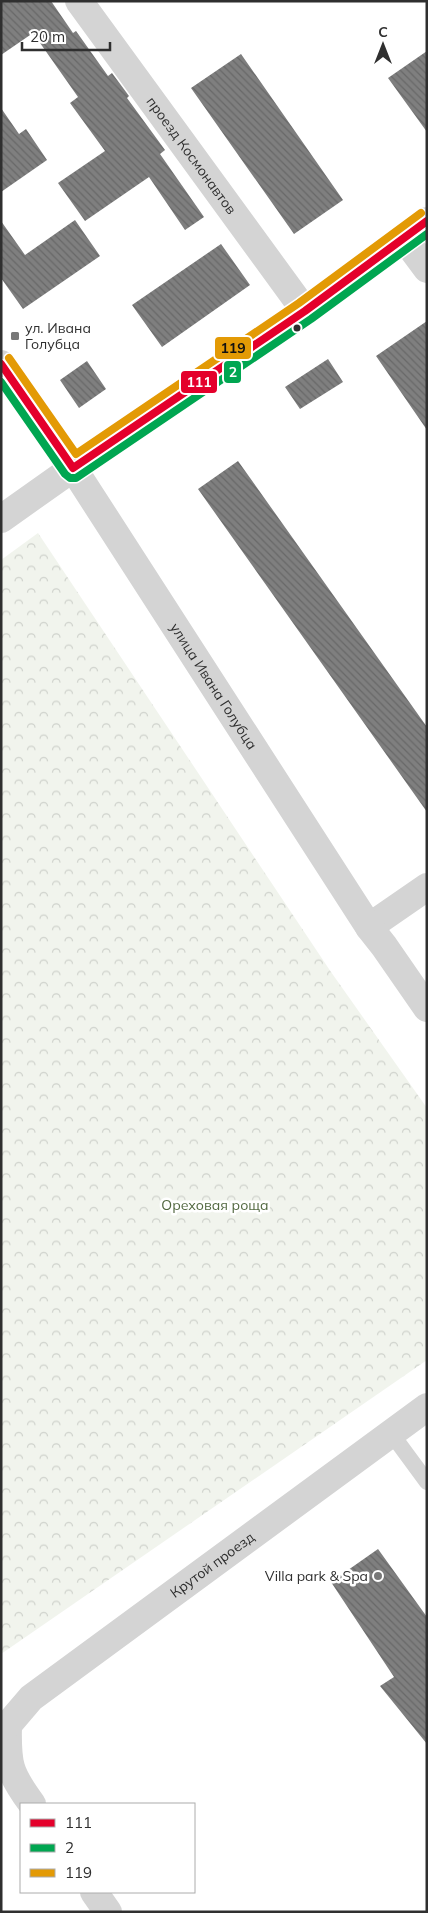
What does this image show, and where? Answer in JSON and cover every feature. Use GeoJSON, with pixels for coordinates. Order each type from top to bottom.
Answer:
{"type":"FeatureCollection","features":[{"type":"Feature","properties":{"kind":"street","name":"проезд Космонавтов"},"geometry":{"type":"LineString","coordinates":[[79,1],[305,311]]}},
{"type":"Feature","properties":{"kind":"street"},"geometry":{"type":"LineString","coordinates":[[1,519],[305,311],[427,221]]}},
{"type":"Feature","properties":{"kind":"street"},"geometry":{"type":"LineString","coordinates":[[404,238],[427,269]]}},
{"type":"Feature","properties":{"kind":"street","name":"улица Ивана Голубца"},"geometry":{"type":"LineString","coordinates":[[1,364],[73,468],[369,927],[427,1008]]}},
{"type":"Feature","properties":{"kind":"street"},"geometry":{"type":"LineString","coordinates":[[369,927],[427,887]]}},
{"type":"Feature","properties":{"kind":"street","name":"Крутой проезд"},"geometry":{"type":"LineString","coordinates":[[5,1726],[31,1698],[427,1407]]}},
{"type":"Feature","properties":{"kind":"street"},"geometry":{"type":"LineString","coordinates":[[5,1726],[7,1756],[15,1782],[31,1803]]}},
{"type":"Feature","properties":{"kind":"street"},"geometry":{"type":"LineString","coordinates":[[95,1893],[108,1912]]}},
{"type":"Feature","properties":{"kind":"lane"},"geometry":{"type":"LineString","coordinates":[[391,1434],[427,1482]]}},
{"type":"Feature","properties":{"kind":"green space","name":"Ореховая роща"},"geometry":{"type":"Polygon","coordinates":[[[38,533],[331,972],[427,1108],[427,1360],[1,1654],[1,560],[38,533]]]}},
{"type":"Feature","properties":{"kind":"building"},"geometry":{"type":"Polygon","coordinates":[[[1,1],[51,1],[73,33],[76,31],[108,76],[112,73],[129,96],[127,98],[165,150],[160,154],[204,217],[185,230],[149,177],[85,221],[58,183],[105,151],[70,103],[78,97],[33,33],[1,55],[1,1]]]}},
{"type":"Feature","properties":{"kind":"building"},"geometry":{"type":"Polygon","coordinates":[[[427,51],[427,132],[388,78],[427,51]]]}},
{"type":"Feature","properties":{"kind":"building"},"geometry":{"type":"Polygon","coordinates":[[[241,54],[343,200],[294,234],[191,88],[241,54]]]}},
{"type":"Feature","properties":{"kind":"building"},"geometry":{"type":"Polygon","coordinates":[[[1,108],[19,134],[26,129],[47,160],[1,192],[1,108]]]}},
{"type":"Feature","properties":{"kind":"building"},"geometry":{"type":"Polygon","coordinates":[[[75,220],[100,256],[23,309],[1,278],[1,221],[25,255],[75,220]]]}},
{"type":"Feature","properties":{"kind":"building"},"geometry":{"type":"Polygon","coordinates":[[[221,244],[250,285],[162,347],[132,305],[221,244]]]}},
{"type":"Feature","properties":{"kind":"building"},"geometry":{"type":"Polygon","coordinates":[[[427,321],[427,430],[376,356],[427,321]]]}},
{"type":"Feature","properties":{"kind":"building"},"geometry":{"type":"Polygon","coordinates":[[[328,359],[343,382],[300,409],[285,387],[328,359]]]}},
{"type":"Feature","properties":{"kind":"building"},"geometry":{"type":"Polygon","coordinates":[[[87,361],[106,389],[79,408],[60,380],[87,361]]]}},
{"type":"Feature","properties":{"kind":"building"},"geometry":{"type":"Polygon","coordinates":[[[238,461],[427,727],[427,812],[198,489],[238,461]]]}},
{"type":"Feature","properties":{"kind":"building"},"geometry":{"type":"Polygon","coordinates":[[[378,1549],[427,1617],[427,1744],[380,1686],[394,1677],[331,1582],[378,1549]]]}},
{"type":"Feature","properties":{"kind":"transit line","name":"119"},"geometry":{"type":"LineString","coordinates":[[9,358],[76,454],[299,303],[421,213]]}},
{"type":"Feature","properties":{"kind":"transit line","name":"111"},"geometry":{"type":"LineString","coordinates":[[1,364],[73,468],[305,311],[427,221]]}},
{"type":"Feature","properties":{"kind":"transit line","name":"2"},"geometry":{"type":"LineString","coordinates":[[1,382],[65,474],[70,478],[76,478],[311,319],[427,234]]}},
{"type":"Feature","properties":{"kind":"place","name":"ул. Ивана Голубца"},"geometry":{"type":"Point","coordinates":[15,336]}},
{"type":"Feature","properties":{"kind":"place","name":"Villa park & Spa"},"geometry":{"type":"Point","coordinates":[378,1576]}}]}
